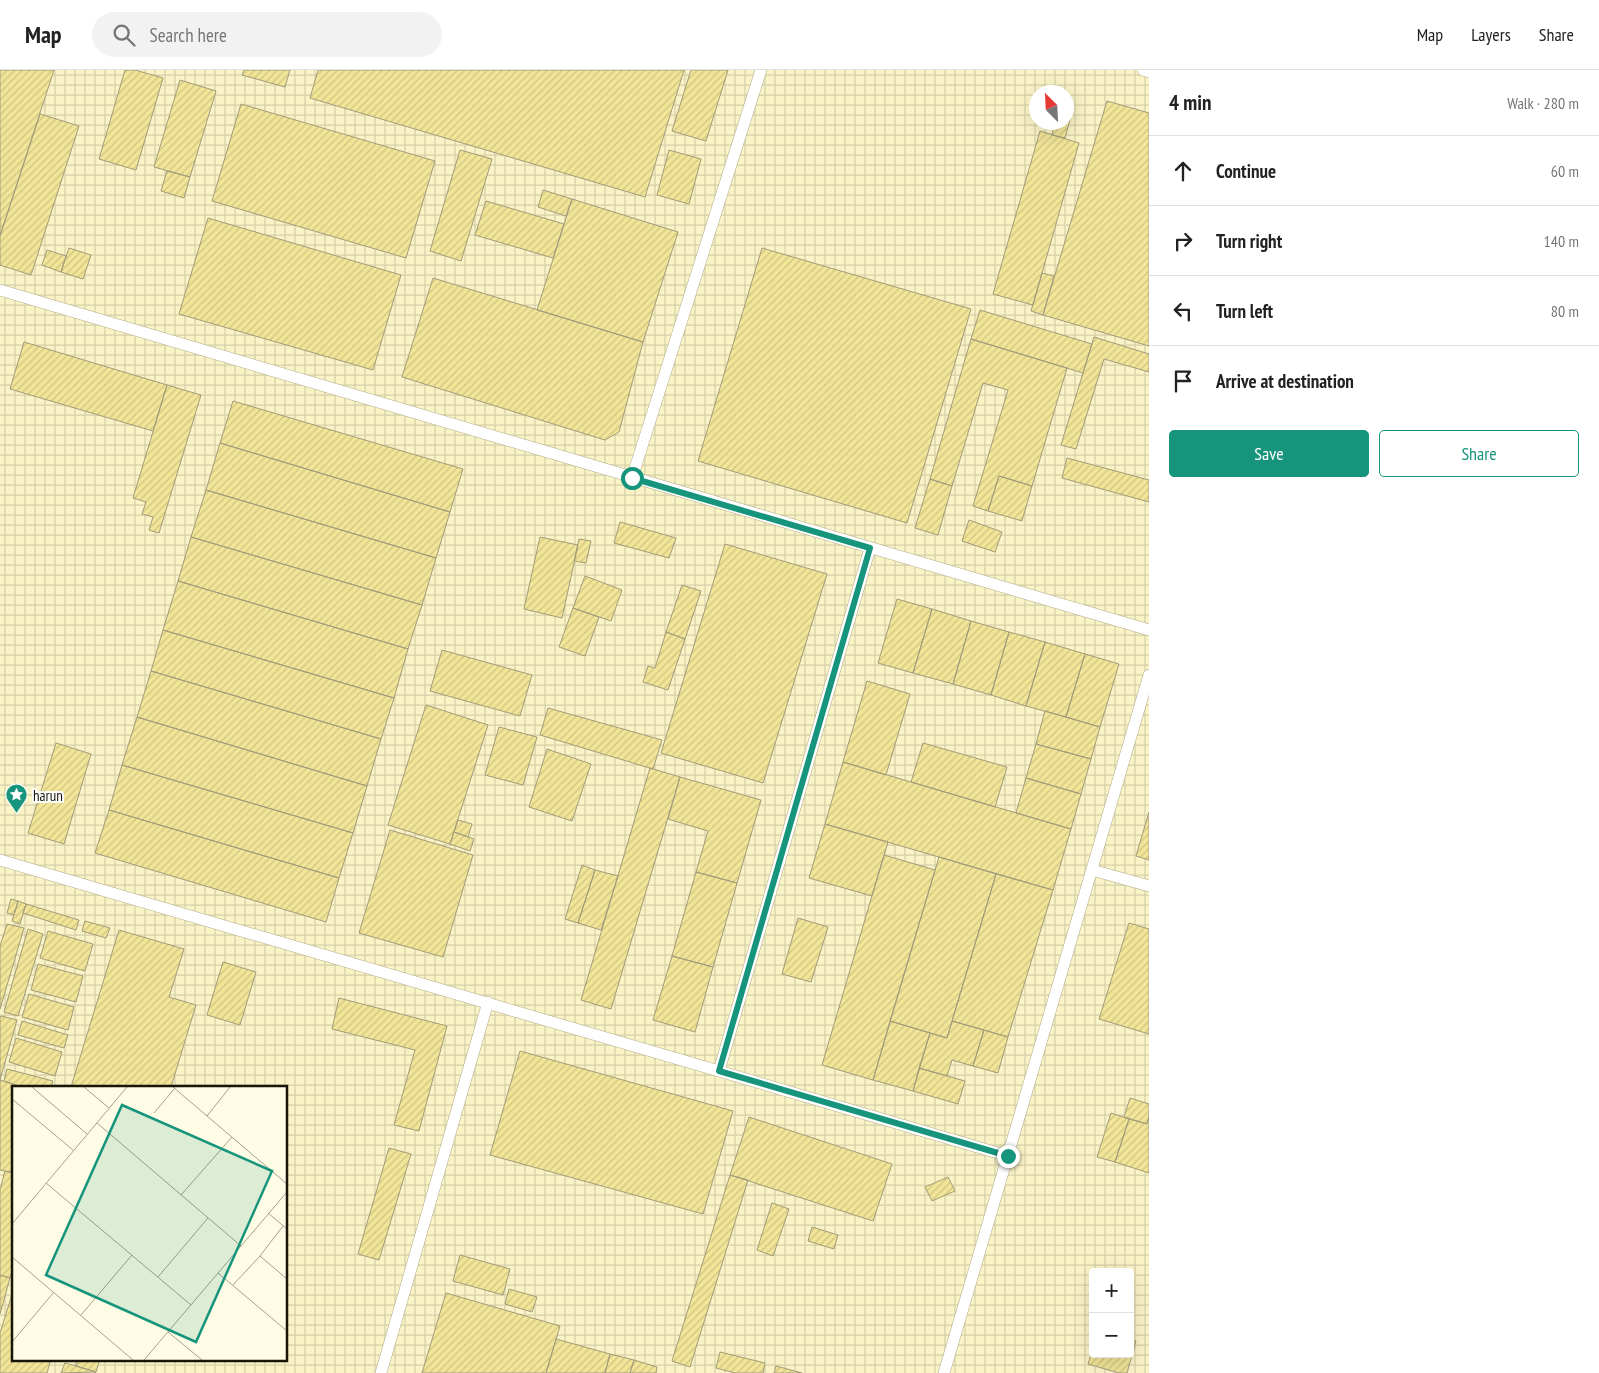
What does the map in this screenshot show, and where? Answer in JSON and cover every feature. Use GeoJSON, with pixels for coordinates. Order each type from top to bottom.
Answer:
{"type":"FeatureCollection","features":[{"type":"Feature","properties":{"kind":"lane"},"geometry":{"type":"LineString","coordinates":[[632,478],[761,70]]}},
{"type":"Feature","properties":{"kind":"lane"},"geometry":{"type":"LineString","coordinates":[[1143,70],[1149,72]]}},
{"type":"Feature","properties":{"kind":"lane"},"geometry":{"type":"LineString","coordinates":[[0,290],[1149,630]]}},
{"type":"Feature","properties":{"kind":"lane"},"geometry":{"type":"LineString","coordinates":[[719,1071],[870,548]]}},
{"type":"Feature","properties":{"kind":"lane"},"geometry":{"type":"LineString","coordinates":[[944,1373],[1149,675]]}},
{"type":"Feature","properties":{"kind":"lane"},"geometry":{"type":"LineString","coordinates":[[0,860],[1008,1156]]}},
{"type":"Feature","properties":{"kind":"lane"},"geometry":{"type":"LineString","coordinates":[[1092,870],[1149,886]]}},
{"type":"Feature","properties":{"kind":"lane"},"geometry":{"type":"LineString","coordinates":[[381,1373],[488,1002]]}},
{"type":"Feature","properties":{"kind":"shaded area"},"geometry":{"type":"Polygon","coordinates":[[[0,70],[1149,70],[1149,1373],[0,1373],[0,70]]]}},
{"type":"Feature","properties":{"kind":"building"},"geometry":{"type":"Polygon","coordinates":[[[0,70],[54,70],[0,236],[0,70]]]}},
{"type":"Feature","properties":{"kind":"building"},"geometry":{"type":"Polygon","coordinates":[[[125,70],[135,70],[163,78],[136,170],[99,159],[125,70]]]}},
{"type":"Feature","properties":{"kind":"building"},"geometry":{"type":"Polygon","coordinates":[[[244,70],[290,70],[285,87],[242,75],[244,70]]]}},
{"type":"Feature","properties":{"kind":"building"},"geometry":{"type":"Polygon","coordinates":[[[318,70],[684,70],[645,197],[310,98],[318,70]]]}},
{"type":"Feature","properties":{"kind":"building"},"geometry":{"type":"Polygon","coordinates":[[[691,70],[728,70],[706,141],[672,131],[691,70]]]}},
{"type":"Feature","properties":{"kind":"building"},"geometry":{"type":"Polygon","coordinates":[[[180,80],[216,91],[190,177],[154,167],[180,80]]]}},
{"type":"Feature","properties":{"kind":"building"},"geometry":{"type":"Polygon","coordinates":[[[1107,101],[1149,113],[1149,346],[1043,315],[1107,101]]]}},
{"type":"Feature","properties":{"kind":"building"},"geometry":{"type":"Polygon","coordinates":[[[241,104],[435,161],[406,258],[212,201],[241,104]]]}},
{"type":"Feature","properties":{"kind":"building"},"geometry":{"type":"Polygon","coordinates":[[[40,114],[79,126],[31,275],[0,265],[0,236],[40,114]]]}},
{"type":"Feature","properties":{"kind":"building"},"geometry":{"type":"Polygon","coordinates":[[[1053,130],[1067,130],[1065,138],[1052,135],[1053,130]]]}},
{"type":"Feature","properties":{"kind":"building"},"geometry":{"type":"Polygon","coordinates":[[[1040,131],[1079,143],[1033,305],[993,294],[1040,131]]]}},
{"type":"Feature","properties":{"kind":"building"},"geometry":{"type":"Polygon","coordinates":[[[460,150],[492,159],[461,261],[430,251],[460,150]]]}},
{"type":"Feature","properties":{"kind":"building"},"geometry":{"type":"Polygon","coordinates":[[[669,150],[701,159],[689,204],[657,195],[669,150]]]}},
{"type":"Feature","properties":{"kind":"building"},"geometry":{"type":"Polygon","coordinates":[[[167,171],[190,177],[184,198],[161,191],[167,171]]]}},
{"type":"Feature","properties":{"kind":"building"},"geometry":{"type":"Polygon","coordinates":[[[543,190],[572,199],[566,216],[538,207],[543,190]]]}},
{"type":"Feature","properties":{"kind":"building"},"geometry":{"type":"Polygon","coordinates":[[[572,199],[678,232],[643,342],[537,310],[572,199]]]}},
{"type":"Feature","properties":{"kind":"building"},"geometry":{"type":"Polygon","coordinates":[[[486,201],[564,224],[553,258],[475,235],[486,201]]]}},
{"type":"Feature","properties":{"kind":"building"},"geometry":{"type":"Polygon","coordinates":[[[208,218],[401,275],[373,370],[179,314],[208,218]]]}},
{"type":"Feature","properties":{"kind":"building"},"geometry":{"type":"Polygon","coordinates":[[[69,248],[91,255],[83,279],[61,272],[69,248]]]}},
{"type":"Feature","properties":{"kind":"building"},"geometry":{"type":"Polygon","coordinates":[[[762,248],[971,309],[907,523],[698,461],[762,248]]]}},
{"type":"Feature","properties":{"kind":"building"},"geometry":{"type":"Polygon","coordinates":[[[47,250],[66,256],[61,272],[42,265],[47,250]]]}},
{"type":"Feature","properties":{"kind":"building"},"geometry":{"type":"Polygon","coordinates":[[[1042,273],[1054,276],[1043,315],[1031,311],[1042,273]]]}},
{"type":"Feature","properties":{"kind":"building"},"geometry":{"type":"Polygon","coordinates":[[[433,278],[643,342],[619,432],[605,440],[402,377],[433,278]]]}},
{"type":"Feature","properties":{"kind":"building"},"geometry":{"type":"Polygon","coordinates":[[[980,310],[1092,344],[1083,373],[971,339],[980,310]]]}},
{"type":"Feature","properties":{"kind":"building"},"geometry":{"type":"Polygon","coordinates":[[[1094,337],[1149,354],[1149,372],[1104,359],[1076,449],[1061,445],[1094,337]]]}},
{"type":"Feature","properties":{"kind":"building"},"geometry":{"type":"Polygon","coordinates":[[[971,339],[1067,368],[1032,486],[999,476],[988,511],[973,506],[1008,390],[983,383],[952,486],[930,479],[971,339]]]}},
{"type":"Feature","properties":{"kind":"building"},"geometry":{"type":"Polygon","coordinates":[[[24,342],[167,385],[153,431],[10,389],[24,342]]]}},
{"type":"Feature","properties":{"kind":"building"},"geometry":{"type":"Polygon","coordinates":[[[167,385],[201,395],[159,533],[149,530],[153,517],[142,514],[146,502],[133,498],[167,385]]]}},
{"type":"Feature","properties":{"kind":"building"},"geometry":{"type":"Polygon","coordinates":[[[233,401],[463,469],[450,512],[220,443],[233,401]]]}},
{"type":"Feature","properties":{"kind":"building"},"geometry":{"type":"Polygon","coordinates":[[[220,443],[450,512],[436,558],[206,490],[220,443]]]}},
{"type":"Feature","properties":{"kind":"building"},"geometry":{"type":"Polygon","coordinates":[[[1067,458],[1149,480],[1149,502],[1062,478],[1067,458]]]}},
{"type":"Feature","properties":{"kind":"building"},"geometry":{"type":"Polygon","coordinates":[[[999,476],[1032,486],[1022,521],[988,511],[999,476]]]}},
{"type":"Feature","properties":{"kind":"building"},"geometry":{"type":"Polygon","coordinates":[[[930,479],[952,486],[938,535],[915,528],[930,479]]]}},
{"type":"Feature","properties":{"kind":"building"},"geometry":{"type":"Polygon","coordinates":[[[206,490],[436,558],[422,605],[191,537],[206,490]]]}},
{"type":"Feature","properties":{"kind":"building"},"geometry":{"type":"Polygon","coordinates":[[[969,520],[1002,532],[995,552],[962,541],[969,520]]]}},
{"type":"Feature","properties":{"kind":"building"},"geometry":{"type":"Polygon","coordinates":[[[620,522],[676,538],[669,558],[614,543],[620,522]]]}},
{"type":"Feature","properties":{"kind":"building"},"geometry":{"type":"Polygon","coordinates":[[[191,537],[422,605],[408,649],[178,581],[191,537]]]}},
{"type":"Feature","properties":{"kind":"building"},"geometry":{"type":"Polygon","coordinates":[[[540,537],[578,545],[562,618],[524,609],[540,537]]]}},
{"type":"Feature","properties":{"kind":"building"},"geometry":{"type":"Polygon","coordinates":[[[579,539],[591,541],[586,563],[574,561],[579,539]]]}},
{"type":"Feature","properties":{"kind":"building"},"geometry":{"type":"Polygon","coordinates":[[[725,544],[827,574],[763,783],[661,753],[725,544]]]}},
{"type":"Feature","properties":{"kind":"building"},"geometry":{"type":"Polygon","coordinates":[[[585,576],[622,590],[611,621],[573,608],[585,576]]]}},
{"type":"Feature","properties":{"kind":"building"},"geometry":{"type":"Polygon","coordinates":[[[178,581],[408,649],[394,698],[163,630],[178,581]]]}},
{"type":"Feature","properties":{"kind":"building"},"geometry":{"type":"Polygon","coordinates":[[[682,585],[701,591],[685,639],[666,632],[682,585]]]}},
{"type":"Feature","properties":{"kind":"building"},"geometry":{"type":"Polygon","coordinates":[[[897,599],[932,609],[913,673],[878,663],[897,599]]]}},
{"type":"Feature","properties":{"kind":"building"},"geometry":{"type":"Polygon","coordinates":[[[573,608],[599,617],[585,656],[559,647],[573,608]]]}},
{"type":"Feature","properties":{"kind":"building"},"geometry":{"type":"Polygon","coordinates":[[[932,609],[971,621],[953,684],[913,673],[932,609]]]}},
{"type":"Feature","properties":{"kind":"building"},"geometry":{"type":"Polygon","coordinates":[[[971,621],[1009,632],[991,695],[953,684],[971,621]]]}},
{"type":"Feature","properties":{"kind":"building"},"geometry":{"type":"Polygon","coordinates":[[[163,630],[394,698],[381,739],[151,671],[163,630]]]}},
{"type":"Feature","properties":{"kind":"building"},"geometry":{"type":"Polygon","coordinates":[[[666,632],[685,639],[668,690],[643,682],[648,666],[655,668],[666,632]]]}},
{"type":"Feature","properties":{"kind":"building"},"geometry":{"type":"Polygon","coordinates":[[[1009,632],[1045,642],[1026,706],[991,695],[1009,632]]]}},
{"type":"Feature","properties":{"kind":"building"},"geometry":{"type":"Polygon","coordinates":[[[1045,642],[1085,654],[1066,717],[1026,706],[1045,642]]]}},
{"type":"Feature","properties":{"kind":"building"},"geometry":{"type":"Polygon","coordinates":[[[442,650],[532,675],[520,716],[430,691],[442,650]]]}},
{"type":"Feature","properties":{"kind":"building"},"geometry":{"type":"Polygon","coordinates":[[[1085,654],[1119,664],[1100,727],[1066,717],[1085,654]]]}},
{"type":"Feature","properties":{"kind":"building"},"geometry":{"type":"Polygon","coordinates":[[[151,671],[381,739],[367,786],[137,717],[151,671]]]}},
{"type":"Feature","properties":{"kind":"building"},"geometry":{"type":"Polygon","coordinates":[[[867,681],[910,694],[886,775],[843,762],[867,681]]]}},
{"type":"Feature","properties":{"kind":"building"},"geometry":{"type":"Polygon","coordinates":[[[426,705],[488,725],[450,844],[388,825],[426,705]]]}},
{"type":"Feature","properties":{"kind":"building"},"geometry":{"type":"Polygon","coordinates":[[[548,708],[662,740],[653,769],[540,735],[548,708]]]}},
{"type":"Feature","properties":{"kind":"building"},"geometry":{"type":"Polygon","coordinates":[[[1045,711],[1100,727],[1091,759],[1036,744],[1045,711]]]}},
{"type":"Feature","properties":{"kind":"building"},"geometry":{"type":"Polygon","coordinates":[[[137,717],[367,786],[353,833],[122,765],[137,717]]]}},
{"type":"Feature","properties":{"kind":"building"},"geometry":{"type":"Polygon","coordinates":[[[499,727],[537,737],[523,785],[485,775],[499,727]]]}},
{"type":"Feature","properties":{"kind":"building"},"geometry":{"type":"Polygon","coordinates":[[[56,743],[91,754],[64,844],[28,833],[56,743]]]}},
{"type":"Feature","properties":{"kind":"building"},"geometry":{"type":"Polygon","coordinates":[[[923,743],[1007,767],[995,807],[911,782],[923,743]]]}},
{"type":"Feature","properties":{"kind":"building"},"geometry":{"type":"Polygon","coordinates":[[[1036,744],[1091,759],[1081,794],[1026,778],[1036,744]]]}},
{"type":"Feature","properties":{"kind":"building"},"geometry":{"type":"Polygon","coordinates":[[[547,749],[591,764],[572,821],[529,807],[547,749]]]}},
{"type":"Feature","properties":{"kind":"building"},"geometry":{"type":"Polygon","coordinates":[[[843,762],[1071,829],[1053,890],[825,824],[843,762]]]}},
{"type":"Feature","properties":{"kind":"building"},"geometry":{"type":"Polygon","coordinates":[[[122,765],[353,833],[339,878],[109,810],[122,765]]]}},
{"type":"Feature","properties":{"kind":"building"},"geometry":{"type":"Polygon","coordinates":[[[650,768],[680,777],[611,1009],[581,1000],[650,768]]]}},
{"type":"Feature","properties":{"kind":"building"},"geometry":{"type":"Polygon","coordinates":[[[680,777],[761,800],[737,883],[696,872],[708,831],[668,819],[680,777]]]}},
{"type":"Feature","properties":{"kind":"building"},"geometry":{"type":"Polygon","coordinates":[[[1026,778],[1081,794],[1071,829],[1016,813],[1026,778]]]}},
{"type":"Feature","properties":{"kind":"building"},"geometry":{"type":"Polygon","coordinates":[[[109,810],[339,878],[326,922],[95,853],[109,810]]]}},
{"type":"Feature","properties":{"kind":"building"},"geometry":{"type":"Polygon","coordinates":[[[1149,812],[1149,860],[1136,856],[1149,812]]]}},
{"type":"Feature","properties":{"kind":"building"},"geometry":{"type":"Polygon","coordinates":[[[458,820],[472,824],[468,837],[454,832],[458,820]]]}},
{"type":"Feature","properties":{"kind":"building"},"geometry":{"type":"Polygon","coordinates":[[[825,824],[888,842],[872,896],[809,878],[825,824]]]}},
{"type":"Feature","properties":{"kind":"building"},"geometry":{"type":"Polygon","coordinates":[[[390,830],[473,855],[443,957],[359,933],[390,830]]]}},
{"type":"Feature","properties":{"kind":"building"},"geometry":{"type":"Polygon","coordinates":[[[454,832],[474,839],[470,851],[450,844],[454,832]]]}},
{"type":"Feature","properties":{"kind":"building"},"geometry":{"type":"Polygon","coordinates":[[[884,855],[935,870],[873,1080],[822,1065],[884,855]]]}},
{"type":"Feature","properties":{"kind":"building"},"geometry":{"type":"Polygon","coordinates":[[[939,857],[996,874],[947,1038],[890,1021],[939,857]]]}},
{"type":"Feature","properties":{"kind":"building"},"geometry":{"type":"Polygon","coordinates":[[[582,865],[595,870],[578,923],[565,919],[582,865]]]}},
{"type":"Feature","properties":{"kind":"building"},"geometry":{"type":"Polygon","coordinates":[[[595,870],[618,876],[601,930],[578,923],[595,870]]]}},
{"type":"Feature","properties":{"kind":"building"},"geometry":{"type":"Polygon","coordinates":[[[696,872],[737,883],[713,967],[672,956],[696,872]]]}},
{"type":"Feature","properties":{"kind":"building"},"geometry":{"type":"Polygon","coordinates":[[[996,874],[1053,890],[1008,1037],[952,1021],[996,874]]]}},
{"type":"Feature","properties":{"kind":"building"},"geometry":{"type":"Polygon","coordinates":[[[11,899],[18,901],[14,915],[7,913],[11,899]]]}},
{"type":"Feature","properties":{"kind":"building"},"geometry":{"type":"Polygon","coordinates":[[[18,901],[26,904],[20,924],[12,921],[18,901]]]}},
{"type":"Feature","properties":{"kind":"building"},"geometry":{"type":"Polygon","coordinates":[[[26,904],[79,920],[76,930],[23,913],[26,904]]]}},
{"type":"Feature","properties":{"kind":"building"},"geometry":{"type":"Polygon","coordinates":[[[798,918],[828,927],[811,982],[782,974],[798,918]]]}},
{"type":"Feature","properties":{"kind":"building"},"geometry":{"type":"Polygon","coordinates":[[[85,921],[110,928],[106,938],[82,931],[85,921]]]}},
{"type":"Feature","properties":{"kind":"building"},"geometry":{"type":"Polygon","coordinates":[[[1129,923],[1149,929],[1149,1034],[1099,1019],[1129,923]]]}},
{"type":"Feature","properties":{"kind":"building"},"geometry":{"type":"Polygon","coordinates":[[[7,924],[24,928],[0,1009],[0,946],[7,924]]]}},
{"type":"Feature","properties":{"kind":"building"},"geometry":{"type":"Polygon","coordinates":[[[28,929],[43,934],[18,1016],[4,1012],[28,929]]]}},
{"type":"Feature","properties":{"kind":"building"},"geometry":{"type":"Polygon","coordinates":[[[119,930],[184,949],[169,997],[196,1005],[171,1086],[71,1086],[119,930]]]}},
{"type":"Feature","properties":{"kind":"building"},"geometry":{"type":"Polygon","coordinates":[[[48,931],[93,944],[85,971],[40,958],[48,931]]]}},
{"type":"Feature","properties":{"kind":"building"},"geometry":{"type":"Polygon","coordinates":[[[672,956],[713,967],[695,1032],[653,1020],[672,956]]]}},
{"type":"Feature","properties":{"kind":"building"},"geometry":{"type":"Polygon","coordinates":[[[223,962],[256,972],[240,1025],[207,1015],[223,962]]]}},
{"type":"Feature","properties":{"kind":"building"},"geometry":{"type":"Polygon","coordinates":[[[38,964],[83,976],[76,1002],[31,990],[38,964]]]}},
{"type":"Feature","properties":{"kind":"building"},"geometry":{"type":"Polygon","coordinates":[[[29,994],[74,1007],[68,1030],[22,1017],[29,994]]]}},
{"type":"Feature","properties":{"kind":"building"},"geometry":{"type":"Polygon","coordinates":[[[339,998],[447,1026],[419,1131],[394,1125],[415,1050],[332,1029],[339,998]]]}},
{"type":"Feature","properties":{"kind":"building"},"geometry":{"type":"Polygon","coordinates":[[[1,1016],[17,1020],[0,1080],[0,1018],[1,1016]]]}},
{"type":"Feature","properties":{"kind":"building"},"geometry":{"type":"Polygon","coordinates":[[[22,1021],[68,1035],[64,1048],[18,1035],[22,1021]]]}},
{"type":"Feature","properties":{"kind":"building"},"geometry":{"type":"Polygon","coordinates":[[[890,1021],[930,1033],[913,1091],[873,1080],[890,1021]]]}},
{"type":"Feature","properties":{"kind":"building"},"geometry":{"type":"Polygon","coordinates":[[[952,1021],[984,1030],[973,1066],[952,1060],[947,1076],[919,1068],[930,1033],[947,1038],[952,1021]]]}},
{"type":"Feature","properties":{"kind":"building"},"geometry":{"type":"Polygon","coordinates":[[[984,1030],[1008,1037],[998,1073],[973,1066],[984,1030]]]}},
{"type":"Feature","properties":{"kind":"building"},"geometry":{"type":"Polygon","coordinates":[[[16,1038],[62,1052],[55,1076],[9,1062],[16,1038]]]}},
{"type":"Feature","properties":{"kind":"building"},"geometry":{"type":"Polygon","coordinates":[[[520,1051],[733,1111],[703,1214],[490,1155],[520,1051]]]}},
{"type":"Feature","properties":{"kind":"building"},"geometry":{"type":"Polygon","coordinates":[[[919,1068],[965,1081],[958,1104],[913,1091],[919,1068]]]}},
{"type":"Feature","properties":{"kind":"building"},"geometry":{"type":"Polygon","coordinates":[[[7,1069],[53,1081],[51,1086],[19,1086],[4,1081],[7,1069]]]}},
{"type":"Feature","properties":{"kind":"building"},"geometry":{"type":"Polygon","coordinates":[[[0,1080],[19,1086],[12,1086],[12,1173],[0,1170],[0,1080]]]}},
{"type":"Feature","properties":{"kind":"building"},"geometry":{"type":"Polygon","coordinates":[[[1130,1098],[1149,1104],[1147,1124],[1124,1117],[1130,1098]]]}},
{"type":"Feature","properties":{"kind":"building"},"geometry":{"type":"Polygon","coordinates":[[[1111,1113],[1129,1119],[1115,1162],[1097,1157],[1111,1113]]]}},
{"type":"Feature","properties":{"kind":"building"},"geometry":{"type":"Polygon","coordinates":[[[1149,1116],[1149,1173],[1115,1162],[1129,1119],[1147,1124],[1149,1116]]]}},
{"type":"Feature","properties":{"kind":"building"},"geometry":{"type":"Polygon","coordinates":[[[749,1117],[892,1164],[873,1221],[730,1175],[749,1117]]]}},
{"type":"Feature","properties":{"kind":"building"},"geometry":{"type":"Polygon","coordinates":[[[389,1148],[411,1154],[379,1260],[358,1254],[389,1148]]]}},
{"type":"Feature","properties":{"kind":"building"},"geometry":{"type":"Polygon","coordinates":[[[5,1171],[12,1173],[12,1272],[10,1278],[0,1275],[0,1190],[5,1171]]]}},
{"type":"Feature","properties":{"kind":"building"},"geometry":{"type":"Polygon","coordinates":[[[730,1175],[748,1180],[690,1367],[672,1361],[730,1175]]]}},
{"type":"Feature","properties":{"kind":"building"},"geometry":{"type":"Polygon","coordinates":[[[948,1177],[955,1191],[932,1201],[925,1187],[948,1177]]]}},
{"type":"Feature","properties":{"kind":"building"},"geometry":{"type":"Polygon","coordinates":[[[772,1203],[789,1209],[773,1256],[757,1250],[772,1203]]]}},
{"type":"Feature","properties":{"kind":"building"},"geometry":{"type":"Polygon","coordinates":[[[812,1227],[838,1235],[834,1249],[808,1241],[812,1227]]]}},
{"type":"Feature","properties":{"kind":"building"},"geometry":{"type":"Polygon","coordinates":[[[460,1255],[510,1269],[503,1295],[453,1281],[460,1255]]]}},
{"type":"Feature","properties":{"kind":"building"},"geometry":{"type":"Polygon","coordinates":[[[0,1275],[10,1278],[0,1314],[0,1275]]]}},
{"type":"Feature","properties":{"kind":"building"},"geometry":{"type":"Polygon","coordinates":[[[509,1289],[537,1297],[532,1312],[505,1304],[509,1289]]]}},
{"type":"Feature","properties":{"kind":"building"},"geometry":{"type":"Polygon","coordinates":[[[446,1293],[560,1326],[546,1373],[422,1373],[446,1293]]]}},
{"type":"Feature","properties":{"kind":"building"},"geometry":{"type":"Polygon","coordinates":[[[12,1294],[12,1360],[51,1360],[47,1373],[0,1373],[0,1333],[12,1294]]]}},
{"type":"Feature","properties":{"kind":"building"},"geometry":{"type":"Polygon","coordinates":[[[556,1339],[610,1354],[605,1373],[546,1373],[556,1339]]]}},
{"type":"Feature","properties":{"kind":"building"},"geometry":{"type":"Polygon","coordinates":[[[720,1352],[765,1363],[763,1373],[735,1373],[716,1368],[720,1352]]]}},
{"type":"Feature","properties":{"kind":"building"},"geometry":{"type":"Polygon","coordinates":[[[610,1354],[634,1360],[630,1373],[605,1373],[610,1354]]]}},
{"type":"Feature","properties":{"kind":"building"},"geometry":{"type":"Polygon","coordinates":[[[1090,1358],[1131,1358],[1127,1373],[1119,1373],[1088,1364],[1090,1358]]]}},
{"type":"Feature","properties":{"kind":"building"},"geometry":{"type":"Polygon","coordinates":[[[78,1360],[100,1360],[96,1372],[76,1366],[78,1360]]]}},
{"type":"Feature","properties":{"kind":"building"},"geometry":{"type":"Polygon","coordinates":[[[634,1360],[657,1367],[656,1373],[630,1373],[634,1360]]]}},
{"type":"Feature","properties":{"kind":"building"},"geometry":{"type":"Polygon","coordinates":[[[65,1363],[76,1366],[96,1372],[61,1373],[65,1363]]]}},
{"type":"Feature","properties":{"kind":"building"},"geometry":{"type":"Polygon","coordinates":[[[776,1366],[802,1373],[774,1373],[776,1366]]]}},
{"type":"Feature","properties":{"kind":"place","name":"harun"},"geometry":{"type":"Point","coordinates":[17,814]}},
{"type":"Feature","properties":{"kind":"route"},"geometry":{"type":"LineString","coordinates":[[632,478],[870,548],[719,1071],[1008,1156]]}}]}
